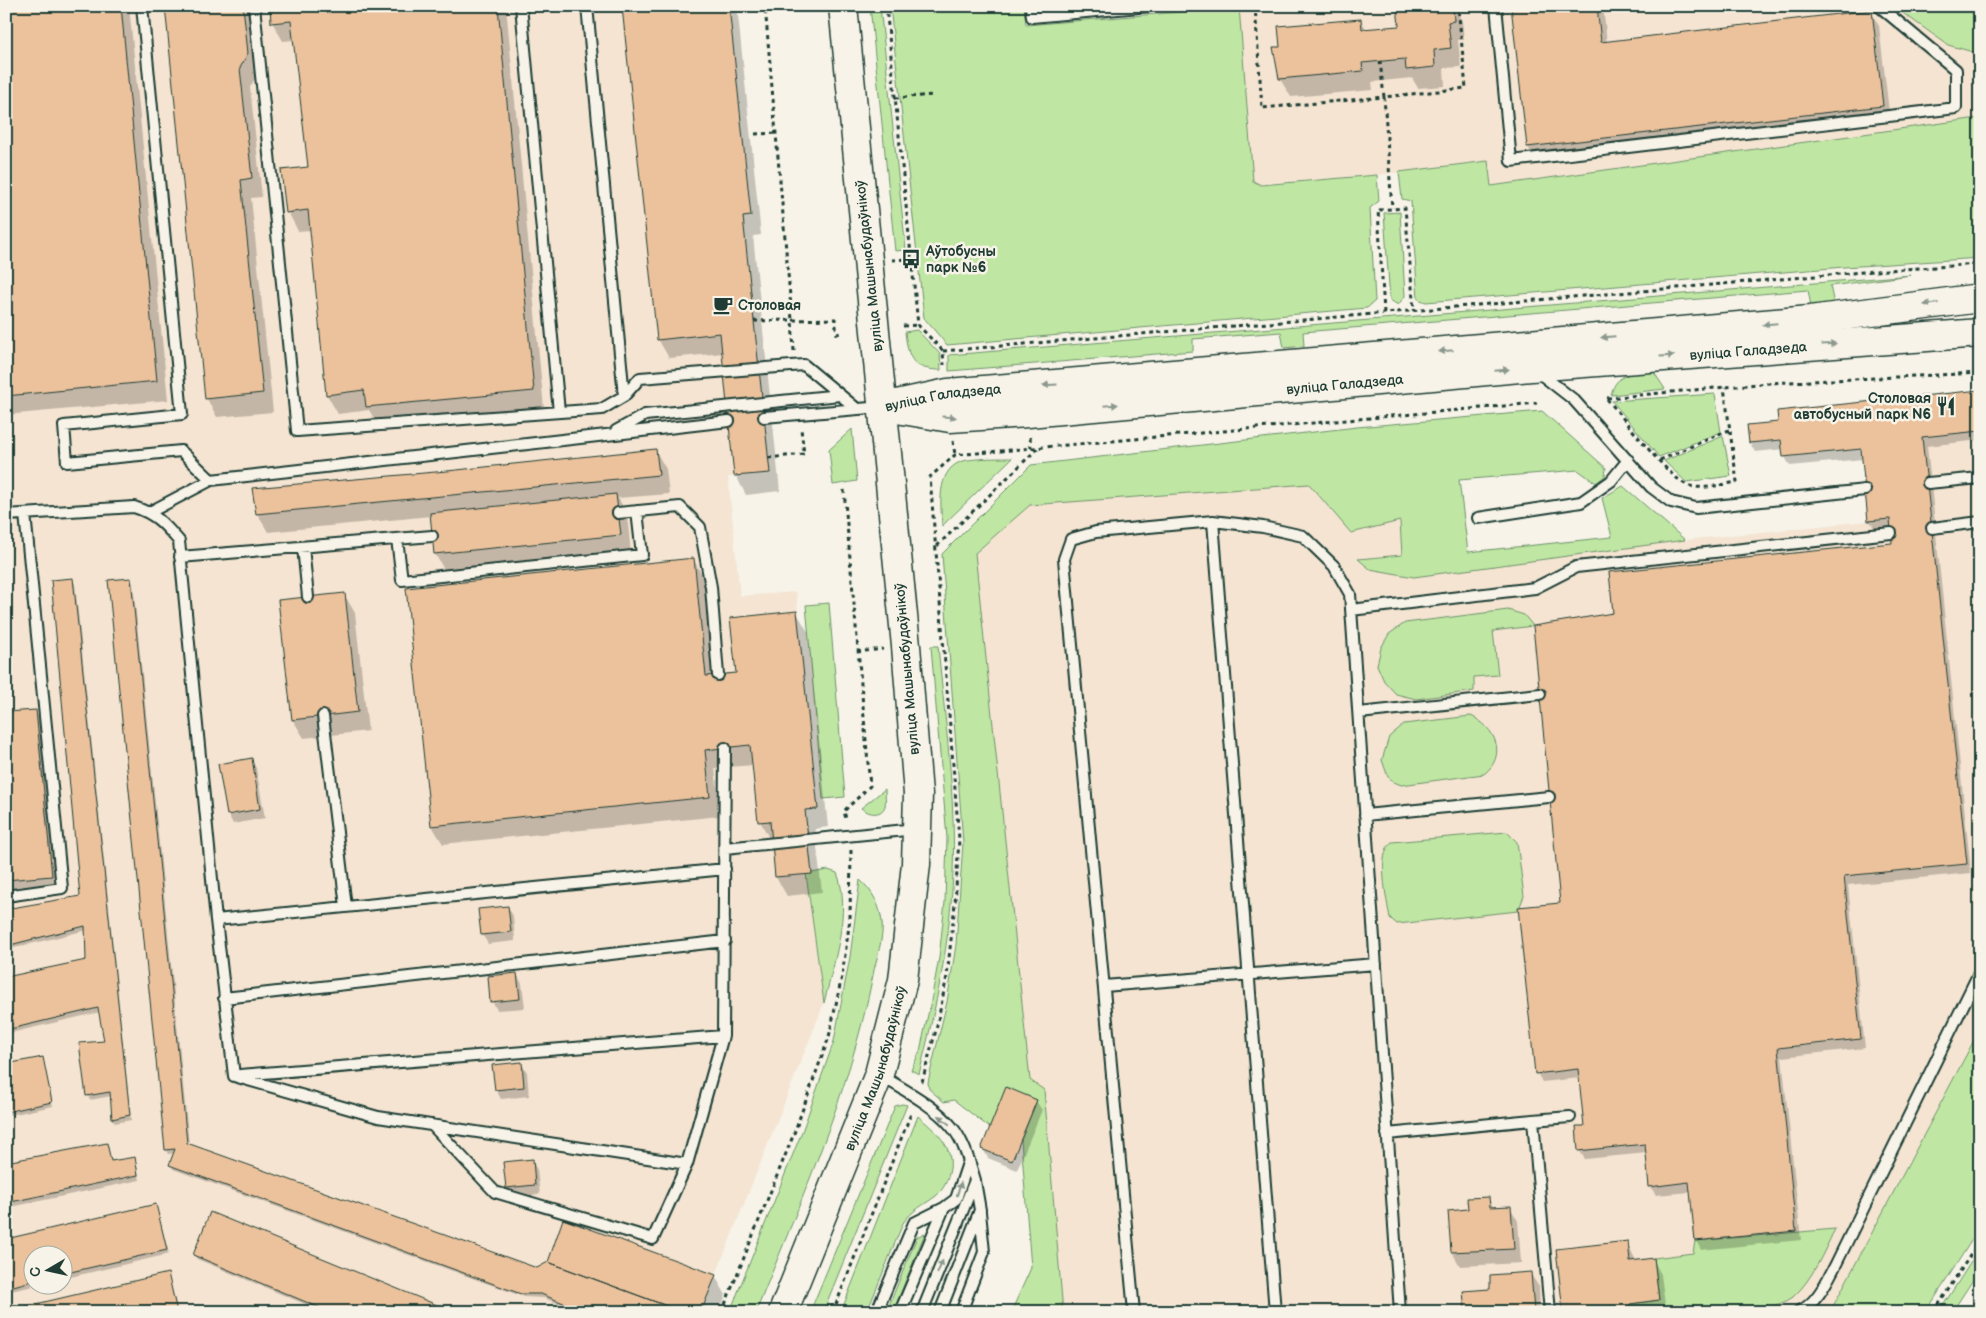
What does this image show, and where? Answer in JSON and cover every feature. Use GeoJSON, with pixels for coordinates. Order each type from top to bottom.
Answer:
{"type":"FeatureCollection","features":[{"type":"Feature","properties":{"kind":"main road","name":"вуліца Машынабудаўнікоў"},"geometry":{"type":"LineString","coordinates":[[783,1312],[879,1074],[903,980],[910,924],[917,829],[918,794],[906,646],[884,407],[843,6]]}},
{"type":"Feature","properties":{"kind":"main road","name":"вуліца Галадзеда"},"geometry":{"type":"LineString","coordinates":[[884,407],[948,393],[1810,320],[1980,298]]}},
{"type":"Feature","properties":{"kind":"main road","name":"вуліца Галадзеда"},"geometry":{"type":"LineString","coordinates":[[884,407],[950,418],[1531,367],[1980,333]]}},
{"type":"Feature","properties":{"kind":"lane"},"geometry":{"type":"LineString","coordinates":[[142,6],[182,414],[64,426],[67,462],[181,451],[211,480]]}},
{"type":"Feature","properties":{"kind":"lane"},"geometry":{"type":"LineString","coordinates":[[254,6],[297,431],[602,409],[624,396],[640,378],[804,365],[857,409]]}},
{"type":"Feature","properties":{"kind":"lane"},"geometry":{"type":"LineString","coordinates":[[520,6],[560,412]]}},
{"type":"Feature","properties":{"kind":"lane"},"geometry":{"type":"LineString","coordinates":[[587,6],[624,396]]}},
{"type":"Feature","properties":{"kind":"lane"},"geometry":{"type":"LineString","coordinates":[[1031,6],[1032,17],[1150,6]]}},
{"type":"Feature","properties":{"kind":"lane"},"geometry":{"type":"LineString","coordinates":[[1496,6],[1511,161],[1956,108],[1956,70],[1880,6]]}},
{"type":"Feature","properties":{"kind":"lane"},"geometry":{"type":"LineString","coordinates":[[1531,367],[1574,400],[1651,487],[1671,502],[1696,508],[1865,490]]}},
{"type":"Feature","properties":{"kind":"lane"},"geometry":{"type":"LineString","coordinates":[[611,434],[645,415],[840,395]]}},
{"type":"Feature","properties":{"kind":"lane"},"geometry":{"type":"LineString","coordinates":[[764,417],[884,407]]}},
{"type":"Feature","properties":{"kind":"lane"},"geometry":{"type":"LineString","coordinates":[[150,512],[211,480],[728,421]]}},
{"type":"Feature","properties":{"kind":"lane"},"geometry":{"type":"LineString","coordinates":[[1478,518],[1581,502],[1611,481],[1628,460]]}},
{"type":"Feature","properties":{"kind":"lane"},"geometry":{"type":"LineString","coordinates":[[1928,483],[1980,478]]}},
{"type":"Feature","properties":{"kind":"lane"},"geometry":{"type":"LineString","coordinates":[[618,513],[680,507],[700,528],[711,587],[718,675]]}},
{"type":"Feature","properties":{"kind":"lane"},"geometry":{"type":"LineString","coordinates":[[6,515],[134,508],[150,512],[166,525],[179,541],[224,998],[234,1076]]}},
{"type":"Feature","properties":{"kind":"lane"},"geometry":{"type":"LineString","coordinates":[[397,538],[402,580],[642,555],[637,511]]}},
{"type":"Feature","properties":{"kind":"lane"},"geometry":{"type":"LineString","coordinates":[[6,896],[62,888],[25,514]]}},
{"type":"Feature","properties":{"kind":"lane"},"geometry":{"type":"LineString","coordinates":[[1213,521],[1274,1312]]}},
{"type":"Feature","properties":{"kind":"lane"},"geometry":{"type":"LineString","coordinates":[[1134,1312],[1064,559],[1071,539],[1096,532],[1213,521],[1263,527],[1302,536],[1334,566],[1350,594],[1400,1312]]}},
{"type":"Feature","properties":{"kind":"lane"},"geometry":{"type":"LineString","coordinates":[[1932,528],[1980,522]]}},
{"type":"Feature","properties":{"kind":"lane"},"geometry":{"type":"LineString","coordinates":[[1351,610],[1535,588],[1576,567],[1891,533]]}},
{"type":"Feature","properties":{"kind":"lane"},"geometry":{"type":"LineString","coordinates":[[180,557],[432,536]]}},
{"type":"Feature","properties":{"kind":"lane"},"geometry":{"type":"LineString","coordinates":[[303,547],[308,597]]}},
{"type":"Feature","properties":{"kind":"lane"},"geometry":{"type":"LineString","coordinates":[[1359,713],[1540,694]]}},
{"type":"Feature","properties":{"kind":"lane"},"geometry":{"type":"LineString","coordinates":[[323,716],[346,907]]}},
{"type":"Feature","properties":{"kind":"lane"},"geometry":{"type":"LineString","coordinates":[[432,1125],[494,1192],[653,1239],[687,1164],[723,1036],[725,748]]}},
{"type":"Feature","properties":{"kind":"lane"},"geometry":{"type":"LineString","coordinates":[[1365,815],[1550,797]]}},
{"type":"Feature","properties":{"kind":"lane"},"geometry":{"type":"LineString","coordinates":[[725,848],[917,829]]}},
{"type":"Feature","properties":{"kind":"lane"},"geometry":{"type":"LineString","coordinates":[[216,920],[724,869]]}},
{"type":"Feature","properties":{"kind":"lane"},"geometry":{"type":"LineString","coordinates":[[224,998],[725,941]]}},
{"type":"Feature","properties":{"kind":"lane"},"geometry":{"type":"LineString","coordinates":[[1104,986],[1376,964]]}},
{"type":"Feature","properties":{"kind":"lane"},"geometry":{"type":"LineString","coordinates":[[1798,1312],[1806,1309],[1821,1291],[1836,1264],[1980,971]]}},
{"type":"Feature","properties":{"kind":"lane"},"geometry":{"type":"LineString","coordinates":[[234,1076],[723,1036]]}},
{"type":"Feature","properties":{"kind":"lane"},"geometry":{"type":"LineString","coordinates":[[879,1074],[917,1098],[953,1127],[969,1160],[975,1180],[980,1210],[984,1252],[961,1312]]}},
{"type":"Feature","properties":{"kind":"lane"},"geometry":{"type":"LineString","coordinates":[[234,1076],[378,1117],[687,1164]]}},
{"type":"Feature","properties":{"kind":"lane"},"geometry":{"type":"LineString","coordinates":[[1388,1134],[1570,1117]]}},
{"type":"Feature","properties":{"kind":"lane"},"geometry":{"type":"LineString","coordinates":[[1532,1120],[1550,1312]]}},
{"type":"Feature","properties":{"kind":"lane"},"geometry":{"type":"LineString","coordinates":[[882,1312],[880,1304],[914,1223],[944,1208],[956,1199],[969,1160]]}},
{"type":"Feature","properties":{"kind":"lane"},"geometry":{"type":"LineString","coordinates":[[922,1312],[975,1180]]}},
{"type":"Feature","properties":{"kind":"lane"},"geometry":{"type":"LineString","coordinates":[[900,1312],[944,1208]]}},
{"type":"Feature","properties":{"kind":"lane"},"geometry":{"type":"LineString","coordinates":[[940,1312],[980,1210]]}},
{"type":"Feature","properties":{"kind":"path"},"geometry":{"type":"LineString","coordinates":[[754,321],[792,320],[765,6]]}},
{"type":"Feature","properties":{"kind":"path"},"geometry":{"type":"LineString","coordinates":[[886,6],[918,325],[943,350],[944,365]]}},
{"type":"Feature","properties":{"kind":"path"},"geometry":{"type":"LineString","coordinates":[[1255,6],[1262,108],[1466,88],[1458,6]]}},
{"type":"Feature","properties":{"kind":"path"},"geometry":{"type":"LineString","coordinates":[[1380,62],[1392,208]]}},
{"type":"Feature","properties":{"kind":"path"},"geometry":{"type":"LineString","coordinates":[[895,98],[934,95]]}},
{"type":"Feature","properties":{"kind":"path"},"geometry":{"type":"LineString","coordinates":[[755,134],[777,134]]}},
{"type":"Feature","properties":{"kind":"path"},"geometry":{"type":"LineString","coordinates":[[1384,313],[1378,210],[1392,208],[1406,208],[1414,310]]}},
{"type":"Feature","properties":{"kind":"path"},"geometry":{"type":"LineString","coordinates":[[943,350],[1874,271],[1980,264]]}},
{"type":"Feature","properties":{"kind":"path"},"geometry":{"type":"LineString","coordinates":[[816,320],[835,319],[837,334],[843,332]]}},
{"type":"Feature","properties":{"kind":"path"},"geometry":{"type":"LineString","coordinates":[[903,326],[918,325]]}},
{"type":"Feature","properties":{"kind":"path"},"geometry":{"type":"LineString","coordinates":[[1724,387],[1737,482],[1689,486],[1671,474],[1607,398],[1724,387],[1769,383],[1980,373]]}},
{"type":"Feature","properties":{"kind":"path"},"geometry":{"type":"LineString","coordinates":[[953,438],[955,455],[1537,403]]}},
{"type":"Feature","properties":{"kind":"path"},"geometry":{"type":"LineString","coordinates":[[1660,460],[1730,430]]}},
{"type":"Feature","properties":{"kind":"path"},"geometry":{"type":"LineString","coordinates":[[936,546],[1038,448]]}},
{"type":"Feature","properties":{"kind":"path"},"geometry":{"type":"LineString","coordinates":[[768,458],[804,454]]}},
{"type":"Feature","properties":{"kind":"path"},"geometry":{"type":"LineString","coordinates":[[722,1312],[793,1136],[829,1037],[850,919],[851,851],[844,811],[870,786],[844,490]]}},
{"type":"Feature","properties":{"kind":"path"},"geometry":{"type":"LineString","coordinates":[[1934,1312],[1980,1240]]}},
{"type":"Feature","properties":{"kind":"shaded area"},"geometry":{"type":"Polygon","coordinates":[[[6,6],[729,6],[751,216],[743,218],[770,473],[728,477],[740,596],[796,592],[818,809],[805,810],[806,875],[824,1003],[701,1312],[6,1312],[6,6]]]}},
{"type":"Feature","properties":{"kind":"shaded area"},"geometry":{"type":"Polygon","coordinates":[[[1239,6],[1893,6],[1948,45],[1974,52],[1978,118],[1491,186],[1488,161],[1377,175],[1253,185],[1239,6]]]}},
{"type":"Feature","properties":{"kind":"shaded area"},"geometry":{"type":"Polygon","coordinates":[[[1980,390],[1980,1074],[1854,1312],[1056,1312],[1021,1140],[1012,1161],[981,1149],[1006,1087],[959,550],[1025,483],[1359,460],[1468,552],[1612,537],[1672,528],[1685,540],[1868,521],[1861,449],[1783,457],[1781,440],[1749,443],[1747,425],[1778,422],[1777,411],[1980,390]]]}},
{"type":"Feature","properties":{"kind":"green space"},"geometry":{"type":"Polygon","coordinates":[[[870,6],[880,6],[906,250],[895,251],[870,6]]]}},
{"type":"Feature","properties":{"kind":"green space"},"geometry":{"type":"Polygon","coordinates":[[[890,6],[1024,6],[1026,25],[1239,7],[1253,181],[1261,185],[1377,175],[1379,201],[1370,208],[1375,301],[1367,308],[947,345],[924,318],[890,6]]]}},
{"type":"Feature","properties":{"kind":"green space"},"geometry":{"type":"Polygon","coordinates":[[[1893,6],[1980,6],[1980,258],[1844,267],[1426,302],[1418,299],[1411,201],[1402,199],[1399,172],[1488,161],[1491,186],[1978,118],[1973,52],[1948,45],[1893,6]]]}},
{"type":"Feature","properties":{"kind":"green space"},"geometry":{"type":"Polygon","coordinates":[[[1400,212],[1405,296],[1398,305],[1390,300],[1384,213],[1400,212]]]}},
{"type":"Feature","properties":{"kind":"green space"},"geometry":{"type":"Polygon","coordinates":[[[1911,275],[1830,286],[1834,304],[1811,306],[1808,290],[1303,332],[1304,346],[1284,348],[1281,332],[1193,339],[1193,351],[949,371],[949,355],[1911,275]]]}},
{"type":"Feature","properties":{"kind":"green space"},"geometry":{"type":"Polygon","coordinates":[[[917,330],[940,354],[941,370],[924,368],[913,361],[908,349],[905,332],[917,330]]]}},
{"type":"Feature","properties":{"kind":"green space"},"geometry":{"type":"Polygon","coordinates":[[[1653,371],[1665,389],[1611,395],[1613,387],[1621,378],[1633,373],[1653,371]]]}},
{"type":"Feature","properties":{"kind":"green space"},"geometry":{"type":"Polygon","coordinates":[[[1715,394],[1721,432],[1659,457],[1612,401],[1715,394]]]}},
{"type":"Feature","properties":{"kind":"green space"},"geometry":{"type":"Polygon","coordinates":[[[1542,411],[1606,468],[1605,476],[1596,483],[1578,470],[1459,480],[1468,552],[1612,537],[1602,498],[1623,486],[1685,540],[1414,577],[1370,569],[1358,559],[1402,555],[1400,521],[1351,533],[1309,484],[1030,505],[975,553],[1030,1080],[1044,1090],[1063,1312],[1011,1312],[1031,1268],[1021,1140],[1037,1100],[1006,1088],[990,1128],[954,1100],[944,1102],[929,1089],[928,1082],[947,1002],[956,945],[963,843],[942,554],[1031,465],[1357,427],[1542,411]]]}},
{"type":"Feature","properties":{"kind":"green space"},"geometry":{"type":"Polygon","coordinates":[[[852,429],[857,481],[833,485],[829,450],[852,429]]]}},
{"type":"Feature","properties":{"kind":"green space"},"geometry":{"type":"Polygon","coordinates":[[[1723,436],[1731,476],[1686,482],[1664,461],[1723,436]]]}},
{"type":"Feature","properties":{"kind":"green space"},"geometry":{"type":"Polygon","coordinates":[[[1012,458],[942,526],[941,500],[943,481],[952,467],[960,462],[970,460],[1012,458]]]}},
{"type":"Feature","properties":{"kind":"green space"},"geometry":{"type":"Polygon","coordinates":[[[829,603],[845,797],[823,799],[806,605],[829,603]]]}},
{"type":"Feature","properties":{"kind":"green space"},"geometry":{"type":"Polygon","coordinates":[[[1508,610],[1524,615],[1533,626],[1493,631],[1498,675],[1474,677],[1474,691],[1416,699],[1396,694],[1384,681],[1377,665],[1381,648],[1389,634],[1405,623],[1508,610]]]}},
{"type":"Feature","properties":{"kind":"green space"},"geometry":{"type":"Polygon","coordinates":[[[931,646],[938,646],[947,731],[954,845],[949,924],[941,975],[919,1074],[911,1070],[920,1051],[939,958],[945,902],[947,838],[931,646]]]}},
{"type":"Feature","properties":{"kind":"green space"},"geometry":{"type":"Polygon","coordinates":[[[1471,716],[1487,727],[1496,742],[1495,758],[1491,767],[1484,774],[1401,785],[1388,777],[1382,760],[1389,737],[1404,724],[1471,716]]]}},
{"type":"Feature","properties":{"kind":"green space"},"geometry":{"type":"Polygon","coordinates":[[[885,789],[885,806],[881,812],[871,813],[861,808],[885,789]]]}},
{"type":"Feature","properties":{"kind":"green space"},"geometry":{"type":"Polygon","coordinates":[[[1507,832],[1517,842],[1524,896],[1518,911],[1397,924],[1390,918],[1385,889],[1384,866],[1387,848],[1392,842],[1507,832]]]}},
{"type":"Feature","properties":{"kind":"green space"},"geometry":{"type":"Polygon","coordinates":[[[828,870],[837,873],[843,903],[840,938],[824,1003],[806,874],[828,870]]]}},
{"type":"Feature","properties":{"kind":"green space"},"geometry":{"type":"Polygon","coordinates":[[[860,880],[869,889],[878,905],[881,916],[882,935],[851,1062],[822,1146],[756,1312],[730,1312],[803,1129],[834,1041],[850,957],[860,880]]]}},
{"type":"Feature","properties":{"kind":"green space"},"geometry":{"type":"Polygon","coordinates":[[[1980,1029],[1980,1227],[1926,1312],[1830,1312],[1980,1029]]]}},
{"type":"Feature","properties":{"kind":"green space"},"geometry":{"type":"Polygon","coordinates":[[[907,1105],[823,1312],[810,1312],[895,1106],[907,1105]]]}},
{"type":"Feature","properties":{"kind":"green space"},"geometry":{"type":"Polygon","coordinates":[[[918,1116],[946,1145],[950,1160],[947,1181],[936,1196],[914,1211],[903,1223],[867,1312],[841,1312],[918,1116]]]}},
{"type":"Feature","properties":{"kind":"green space"},"geometry":{"type":"Polygon","coordinates":[[[1835,1229],[1806,1282],[1793,1297],[1780,1304],[1740,1311],[1691,1313],[1631,1312],[1630,1304],[1659,1300],[1654,1258],[1693,1253],[1695,1241],[1835,1229]]]}},
{"type":"Feature","properties":{"kind":"green space"},"geometry":{"type":"Polygon","coordinates":[[[925,1233],[892,1312],[890,1303],[917,1237],[925,1233]]]}},
{"type":"Feature","properties":{"kind":"green space"},"geometry":{"type":"Polygon","coordinates":[[[1980,1248],[1980,1269],[1952,1312],[1939,1312],[1980,1248]]]}},
{"type":"Feature","properties":{"kind":"building"},"geometry":{"type":"Polygon","coordinates":[[[6,6],[121,6],[157,381],[6,396],[6,6]]]}},
{"type":"Feature","properties":{"kind":"building"},"geometry":{"type":"Polygon","coordinates":[[[165,6],[243,6],[248,53],[240,68],[252,178],[241,180],[263,393],[205,399],[165,6]]]}},
{"type":"Feature","properties":{"kind":"building"},"geometry":{"type":"Polygon","coordinates":[[[270,6],[498,6],[534,391],[366,407],[364,390],[326,395],[308,210],[286,213],[281,170],[308,167],[291,21],[271,23],[270,6]]]}},
{"type":"Feature","properties":{"kind":"building"},"geometry":{"type":"Polygon","coordinates":[[[729,6],[751,216],[743,217],[770,473],[734,476],[720,333],[657,340],[622,7],[729,6]]]}},
{"type":"Feature","properties":{"kind":"building"},"geometry":{"type":"Polygon","coordinates":[[[1397,6],[1453,6],[1454,21],[1448,22],[1451,48],[1434,50],[1435,67],[1406,70],[1405,59],[1362,63],[1363,71],[1279,79],[1273,47],[1280,47],[1278,26],[1361,19],[1362,29],[1399,26],[1397,6]]]}},
{"type":"Feature","properties":{"kind":"building"},"geometry":{"type":"Polygon","coordinates":[[[1511,6],[1597,6],[1601,42],[1872,10],[1883,106],[1527,147],[1511,6]]]}},
{"type":"Feature","properties":{"kind":"building"},"geometry":{"type":"Polygon","coordinates":[[[1980,390],[1980,431],[1922,437],[1967,864],[1844,876],[1861,1039],[1778,1048],[1796,1231],[1695,1241],[1689,1182],[1649,1187],[1645,1144],[1578,1151],[1576,1126],[1584,1126],[1578,1069],[1535,1074],[1518,907],[1560,903],[1533,626],[1613,613],[1609,572],[1892,543],[1890,519],[1868,521],[1861,449],[1783,457],[1781,440],[1749,443],[1747,425],[1778,422],[1777,411],[1980,390]]]}},
{"type":"Feature","properties":{"kind":"building"},"geometry":{"type":"Polygon","coordinates":[[[656,449],[659,475],[256,514],[252,488],[447,471],[656,449]]]}},
{"type":"Feature","properties":{"kind":"building"},"geometry":{"type":"Polygon","coordinates":[[[616,494],[621,535],[434,554],[430,513],[616,494]]]}},
{"type":"Feature","properties":{"kind":"building"},"geometry":{"type":"Polygon","coordinates":[[[694,558],[706,676],[736,673],[730,618],[797,611],[818,809],[805,810],[812,874],[775,877],[770,821],[758,822],[750,745],[705,750],[710,797],[431,826],[406,588],[694,558]]]}},
{"type":"Feature","properties":{"kind":"building"},"geometry":{"type":"Polygon","coordinates":[[[73,578],[130,1115],[112,1119],[110,1092],[86,1096],[79,1043],[104,1041],[98,1008],[6,1030],[6,1003],[8,1002],[6,977],[86,960],[85,926],[6,946],[6,909],[80,896],[51,580],[73,578]]]}},
{"type":"Feature","properties":{"kind":"building"},"geometry":{"type":"Polygon","coordinates":[[[131,578],[187,1143],[537,1268],[548,1262],[683,1312],[586,1312],[541,1294],[521,1294],[169,1165],[175,1149],[165,1150],[108,580],[131,578]]]}},
{"type":"Feature","properties":{"kind":"building"},"geometry":{"type":"Polygon","coordinates":[[[345,593],[358,712],[292,720],[278,600],[345,593]]]}},
{"type":"Feature","properties":{"kind":"building"},"geometry":{"type":"Polygon","coordinates":[[[36,710],[52,876],[6,880],[6,712],[36,710]]]}},
{"type":"Feature","properties":{"kind":"building"},"geometry":{"type":"Polygon","coordinates":[[[252,758],[260,809],[227,815],[218,764],[252,758]]]}},
{"type":"Feature","properties":{"kind":"building"},"geometry":{"type":"Polygon","coordinates":[[[508,906],[511,932],[481,935],[478,909],[508,906]]]}},
{"type":"Feature","properties":{"kind":"building"},"geometry":{"type":"Polygon","coordinates":[[[517,973],[520,999],[490,1002],[488,976],[517,973]]]}},
{"type":"Feature","properties":{"kind":"building"},"geometry":{"type":"Polygon","coordinates":[[[43,1057],[52,1102],[6,1112],[6,1064],[43,1057]]]}},
{"type":"Feature","properties":{"kind":"building"},"geometry":{"type":"Polygon","coordinates":[[[522,1062],[524,1087],[495,1090],[492,1065],[522,1062]]]}},
{"type":"Feature","properties":{"kind":"building"},"geometry":{"type":"Polygon","coordinates":[[[1006,1087],[1037,1100],[1012,1161],[981,1149],[1006,1087]]]}},
{"type":"Feature","properties":{"kind":"building"},"geometry":{"type":"Polygon","coordinates":[[[107,1143],[111,1161],[135,1157],[138,1175],[6,1203],[6,1162],[107,1143]]]}},
{"type":"Feature","properties":{"kind":"building"},"geometry":{"type":"Polygon","coordinates":[[[533,1159],[535,1185],[506,1188],[503,1162],[533,1159]]]}},
{"type":"Feature","properties":{"kind":"building"},"geometry":{"type":"Polygon","coordinates":[[[1489,1197],[1490,1207],[1511,1206],[1514,1249],[1451,1252],[1448,1211],[1468,1209],[1467,1198],[1489,1197]]]}},
{"type":"Feature","properties":{"kind":"building"},"geometry":{"type":"Polygon","coordinates":[[[156,1204],[167,1250],[72,1272],[72,1246],[22,1246],[22,1284],[6,1288],[6,1239],[156,1204]]]}},
{"type":"Feature","properties":{"kind":"building"},"geometry":{"type":"Polygon","coordinates":[[[210,1212],[454,1312],[330,1312],[193,1255],[210,1212]]]}},
{"type":"Feature","properties":{"kind":"building"},"geometry":{"type":"Polygon","coordinates":[[[563,1219],[716,1275],[701,1312],[683,1312],[548,1262],[563,1219]]]}},
{"type":"Feature","properties":{"kind":"building"},"geometry":{"type":"Polygon","coordinates":[[[1628,1241],[1630,1261],[1654,1258],[1659,1300],[1630,1304],[1631,1312],[1598,1312],[1598,1309],[1563,1312],[1556,1249],[1628,1241]]]}},
{"type":"Feature","properties":{"kind":"building"},"geometry":{"type":"Polygon","coordinates":[[[1531,1272],[1534,1312],[1465,1312],[1463,1291],[1490,1289],[1490,1275],[1531,1272]]]}},
{"type":"Feature","properties":{"kind":"building"},"geometry":{"type":"Polygon","coordinates":[[[168,1273],[177,1312],[6,1312],[168,1273]]]}},
{"type":"Feature","properties":{"kind":"place","name":"Аўтобусны парк №6"},"geometry":{"type":"Point","coordinates":[911,259]}},
{"type":"Feature","properties":{"kind":"place","name":"Столовая"},"geometry":{"type":"Point","coordinates":[723,305]}},
{"type":"Feature","properties":{"kind":"place","name":"Столовая автобусный парк N6"},"geometry":{"type":"Point","coordinates":[1946,406]}}]}
